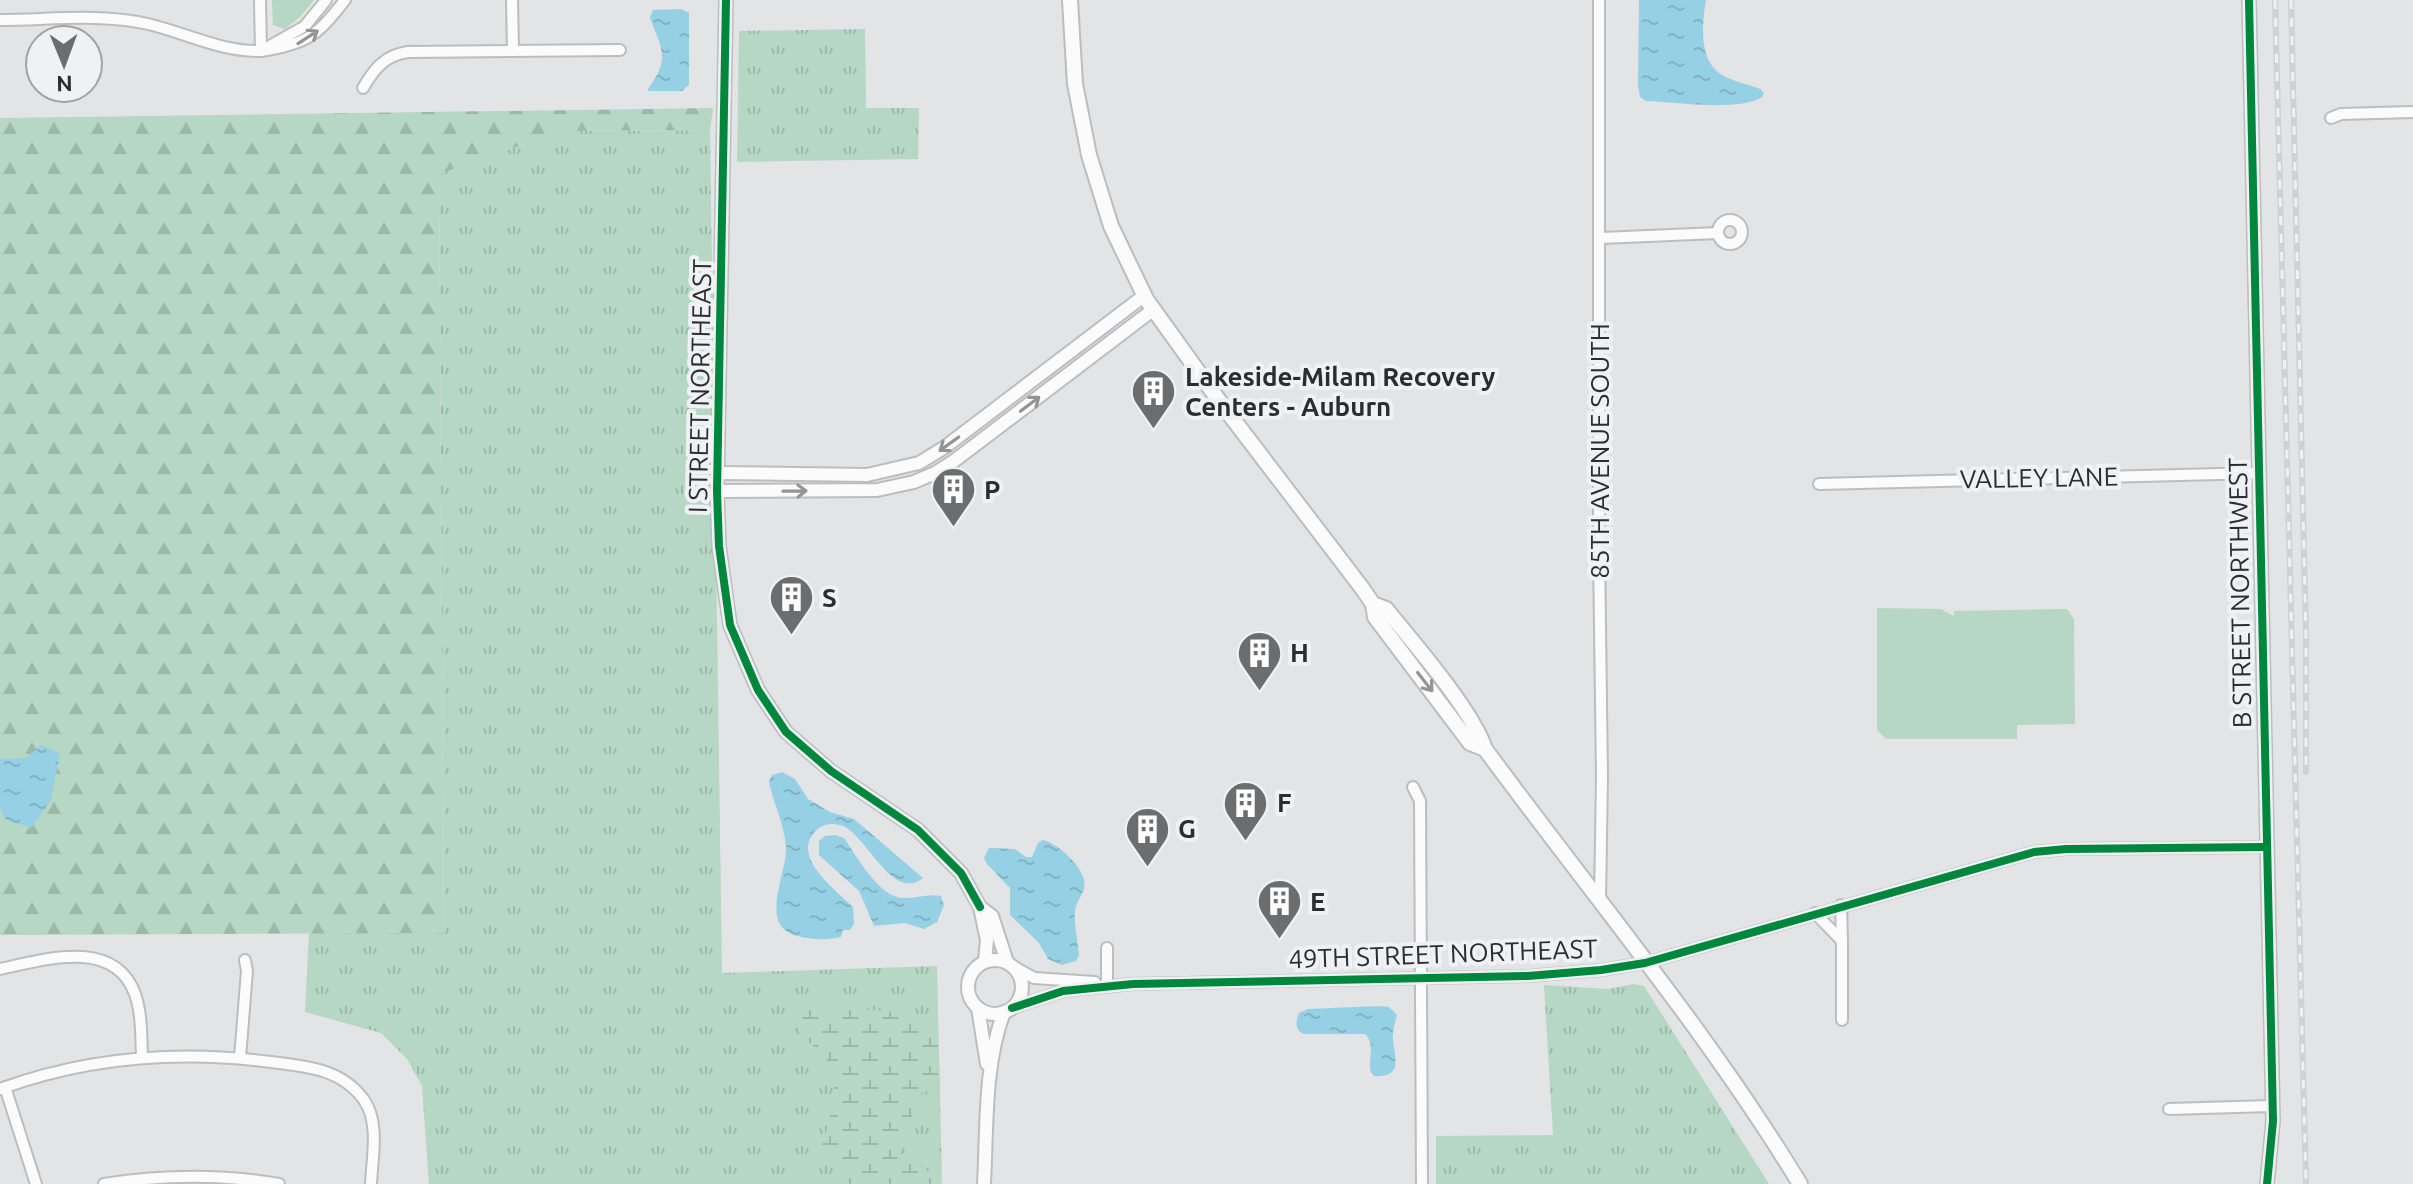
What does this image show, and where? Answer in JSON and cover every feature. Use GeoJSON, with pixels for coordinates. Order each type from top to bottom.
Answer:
{"type":"FeatureCollection","features":[{"type":"Feature","properties":{"kind":"main road"},"geometry":{"type":"LineString","coordinates":[[1070,0],[1075,84],[1089,155],[1111,226],[1145,295],[1374,606],[1375,617],[1470,743],[1485,749]]}},
{"type":"Feature","properties":{"kind":"main road"},"geometry":{"type":"LineString","coordinates":[[1374,606],[1386,609],[1480,734],[1485,749],[1724,1067],[1800,1184]]}},
{"type":"Feature","properties":{"kind":"street"},"geometry":{"type":"LineString","coordinates":[[260,0],[261,51]]}},
{"type":"Feature","properties":{"kind":"street"},"geometry":{"type":"LineString","coordinates":[[261,51],[305,26],[326,0]]}},
{"type":"Feature","properties":{"kind":"street"},"geometry":{"type":"LineString","coordinates":[[0,20],[127,21],[148,24],[221,47],[261,51],[301,43],[328,22],[345,0]]}},
{"type":"Feature","properties":{"kind":"street"},"geometry":{"type":"LineString","coordinates":[[512,0],[513,50]]}},
{"type":"Feature","properties":{"kind":"street","name":"I STREET NORTHEAST"},"geometry":{"type":"LineString","coordinates":[[726,0],[717,491],[719,546],[730,625],[758,690],[786,732],[831,771],[918,830],[961,873],[980,907],[987,940],[985,961]]}},
{"type":"Feature","properties":{"kind":"street","name":"85TH AVENUE SOUTH"},"geometry":{"type":"LineString","coordinates":[[1599,0],[1600,901]]}},
{"type":"Feature","properties":{"kind":"street","name":"B STREET NORTHWEST"},"geometry":{"type":"LineString","coordinates":[[2249,0],[2272,1142],[2267,1184]]}},
{"type":"Feature","properties":{"kind":"street"},"geometry":{"type":"LineString","coordinates":[[363,88],[372,72],[397,53],[620,50]]}},
{"type":"Feature","properties":{"kind":"street"},"geometry":{"type":"LineString","coordinates":[[2331,118],[2341,114],[2413,112]]}},
{"type":"Feature","properties":{"kind":"street"},"geometry":{"type":"LineString","coordinates":[[1601,238],[1718,233]]}},
{"type":"Feature","properties":{"kind":"street"},"geometry":{"type":"LineString","coordinates":[[718,473],[867,475],[919,463],[945,447],[1145,295]]}},
{"type":"Feature","properties":{"kind":"street"},"geometry":{"type":"LineString","coordinates":[[717,491],[877,490],[925,478],[954,461],[1154,309]]}},
{"type":"Feature","properties":{"kind":"street","name":"VALLEY LANE"},"geometry":{"type":"LineString","coordinates":[[1819,484],[2259,473]]}},
{"type":"Feature","properties":{"kind":"street"},"geometry":{"type":"LineString","coordinates":[[1413,787],[1420,801],[1422,1184]]}},
{"type":"Feature","properties":{"kind":"street","name":"49TH STREET NORTHEAST"},"geometry":{"type":"LineString","coordinates":[[1010,965],[1025,975],[1048,980],[1133,984],[1528,976],[1601,970],[1645,963],[2008,857],[2066,849],[2265,847]]}},
{"type":"Feature","properties":{"kind":"street"},"geometry":{"type":"LineString","coordinates":[[1841,905],[1842,1020]]}},
{"type":"Feature","properties":{"kind":"street","name":"I STREET NORTHEAST"},"geometry":{"type":"LineString","coordinates":[[980,907],[992,916],[1010,965]]}},
{"type":"Feature","properties":{"kind":"street"},"geometry":{"type":"LineString","coordinates":[[1815,913],[1842,941]]}},
{"type":"Feature","properties":{"kind":"street"},"geometry":{"type":"LineString","coordinates":[[1107,948],[1107,983]]}},
{"type":"Feature","properties":{"kind":"street"},"geometry":{"type":"LineString","coordinates":[[0,969],[71,955],[100,960],[127,979],[134,992],[139,1009],[142,1057]]}},
{"type":"Feature","properties":{"kind":"street"},"geometry":{"type":"LineString","coordinates":[[240,1058],[247,971],[245,960]]}},
{"type":"Feature","properties":{"kind":"street"},"geometry":{"type":"LineString","coordinates":[[984,1184],[996,1032],[1022,993],[1019,975],[1010,965],[985,961],[975,968],[968,984],[972,1001],[978,1008],[995,1014],[1008,1010]]}},
{"type":"Feature","properties":{"kind":"street","name":"49TH STREET NORTHEAST"},"geometry":{"type":"LineString","coordinates":[[1008,1010],[1063,991],[1133,984]]}},
{"type":"Feature","properties":{"kind":"street"},"geometry":{"type":"LineString","coordinates":[[978,1008],[990,1084]]}},
{"type":"Feature","properties":{"kind":"street"},"geometry":{"type":"LineString","coordinates":[[36,1184],[3,1088],[55,1071],[142,1057],[240,1058],[323,1070],[340,1078],[365,1101],[371,1115],[371,1184]]}},
{"type":"Feature","properties":{"kind":"street"},"geometry":{"type":"LineString","coordinates":[[2169,1109],[2271,1106]]}},
{"type":"Feature","properties":{"kind":"street"},"geometry":{"type":"LineString","coordinates":[[104,1184],[157,1178],[279,1184]]}},
{"type":"Feature","properties":{"kind":"green space"},"geometry":{"type":"Polygon","coordinates":[[[272,0],[314,0],[285,29],[273,25],[272,0]]]}},
{"type":"Feature","properties":{"kind":"green space"},"geometry":{"type":"Polygon","coordinates":[[[865,29],[866,108],[919,108],[918,159],[737,162],[739,31],[865,29]]]}},
{"type":"Feature","properties":{"kind":"green space"},"geometry":{"type":"Polygon","coordinates":[[[713,108],[710,130],[563,131],[439,174],[444,933],[0,935],[0,118],[713,108]]]}},
{"type":"Feature","properties":{"kind":"green space"},"geometry":{"type":"Polygon","coordinates":[[[710,130],[722,973],[937,966],[942,1184],[429,1184],[422,1086],[407,1059],[381,1033],[305,1012],[309,932],[444,932],[439,174],[563,131],[710,130]]]}},
{"type":"Feature","properties":{"kind":"green space"},"geometry":{"type":"Polygon","coordinates":[[[1877,608],[1941,609],[1954,616],[1954,611],[2067,609],[2074,619],[2075,724],[2017,725],[2017,739],[1886,739],[1877,730],[1877,608]]]}},
{"type":"Feature","properties":{"kind":"green space"},"geometry":{"type":"Polygon","coordinates":[[[1634,984],[1644,986],[1769,1184],[1436,1184],[1436,1136],[1553,1135],[1544,985],[1608,989],[1634,984]]]}},
{"type":"Feature","properties":{"kind":"green space"},"geometry":{"type":"Polygon","coordinates":[[[827,1006],[899,1012],[938,1030],[940,1089],[920,1093],[897,1159],[923,1167],[942,1184],[841,1184],[843,1169],[822,1145],[834,1099],[832,1072],[827,1060],[802,1038],[796,1007],[827,1006]]]}},
{"type":"Feature","properties":{"kind":"water"},"geometry":{"type":"Polygon","coordinates":[[[1639,0],[1706,0],[1703,31],[1710,62],[1724,76],[1760,89],[1764,93],[1762,97],[1751,102],[1723,105],[1646,101],[1640,97],[1639,0]]]}},
{"type":"Feature","properties":{"kind":"water"},"geometry":{"type":"Polygon","coordinates":[[[681,9],[689,13],[689,85],[682,91],[647,91],[659,70],[662,55],[650,18],[653,10],[681,9]]]}},
{"type":"Feature","properties":{"kind":"water"},"geometry":{"type":"Polygon","coordinates":[[[42,745],[60,754],[51,800],[31,828],[6,820],[0,808],[0,759],[25,758],[42,745]]]}},
{"type":"Feature","properties":{"kind":"water"},"geometry":{"type":"Polygon","coordinates":[[[782,772],[795,779],[808,799],[830,812],[854,819],[923,878],[912,883],[901,882],[852,832],[840,825],[825,825],[810,838],[808,849],[811,860],[817,871],[853,907],[854,924],[850,930],[843,930],[841,937],[831,939],[798,936],[786,930],[779,922],[776,911],[786,848],[769,781],[772,775],[782,772]]]}},
{"type":"Feature","properties":{"kind":"water"},"geometry":{"type":"Polygon","coordinates":[[[825,836],[844,838],[869,874],[893,896],[941,896],[944,905],[937,922],[924,929],[905,923],[874,926],[859,891],[819,855],[819,841],[825,836]]]}},
{"type":"Feature","properties":{"kind":"water"},"geometry":{"type":"Polygon","coordinates":[[[1043,840],[1071,859],[1084,881],[1075,912],[1079,955],[1076,961],[1062,965],[1048,959],[1039,943],[1010,915],[1010,888],[984,858],[989,848],[1015,849],[1026,857],[1032,857],[1038,843],[1043,840]]]}},
{"type":"Feature","properties":{"kind":"water"},"geometry":{"type":"Polygon","coordinates":[[[1389,1007],[1397,1015],[1393,1034],[1395,1066],[1383,1076],[1374,1076],[1370,1070],[1371,1046],[1365,1034],[1305,1034],[1297,1026],[1299,1013],[1308,1009],[1389,1007]]]}},
{"type":"Feature","properties":{"kind":"railway"},"geometry":{"type":"LineString","coordinates":[[2275,0],[2306,1184]]}},
{"type":"Feature","properties":{"kind":"railway"},"geometry":{"type":"LineString","coordinates":[[2291,0],[2306,639],[2306,772]]}},
{"type":"Feature","properties":{"kind":"cycle path"},"geometry":{"type":"LineString","coordinates":[[726,0],[717,491],[719,546],[730,625],[758,690],[786,732],[831,771],[918,830],[961,873],[980,907]]}},
{"type":"Feature","properties":{"kind":"cycle path"},"geometry":{"type":"LineString","coordinates":[[2249,0],[2273,1121],[2267,1184]]}},
{"type":"Feature","properties":{"kind":"cycle path"},"geometry":{"type":"LineString","coordinates":[[1012,1008],[1063,991],[1133,984],[1528,976],[1601,970],[1645,963],[2034,852],[2265,847]]}},
{"type":"Feature","properties":{"kind":"place","name":"Lakeside-Milam Recovery Centers - Auburn"},"geometry":{"type":"Point","coordinates":[1154,431]}},
{"type":"Feature","properties":{"kind":"place","name":"P"},"geometry":{"type":"Point","coordinates":[953,529]}},
{"type":"Feature","properties":{"kind":"place","name":"S"},"geometry":{"type":"Point","coordinates":[791,637]}},
{"type":"Feature","properties":{"kind":"place","name":"H"},"geometry":{"type":"Point","coordinates":[1259,692]}},
{"type":"Feature","properties":{"kind":"place","name":"F"},"geometry":{"type":"Point","coordinates":[1246,842]}},
{"type":"Feature","properties":{"kind":"place","name":"G"},"geometry":{"type":"Point","coordinates":[1147,868]}},
{"type":"Feature","properties":{"kind":"place","name":"E"},"geometry":{"type":"Point","coordinates":[1279,941]}}]}
